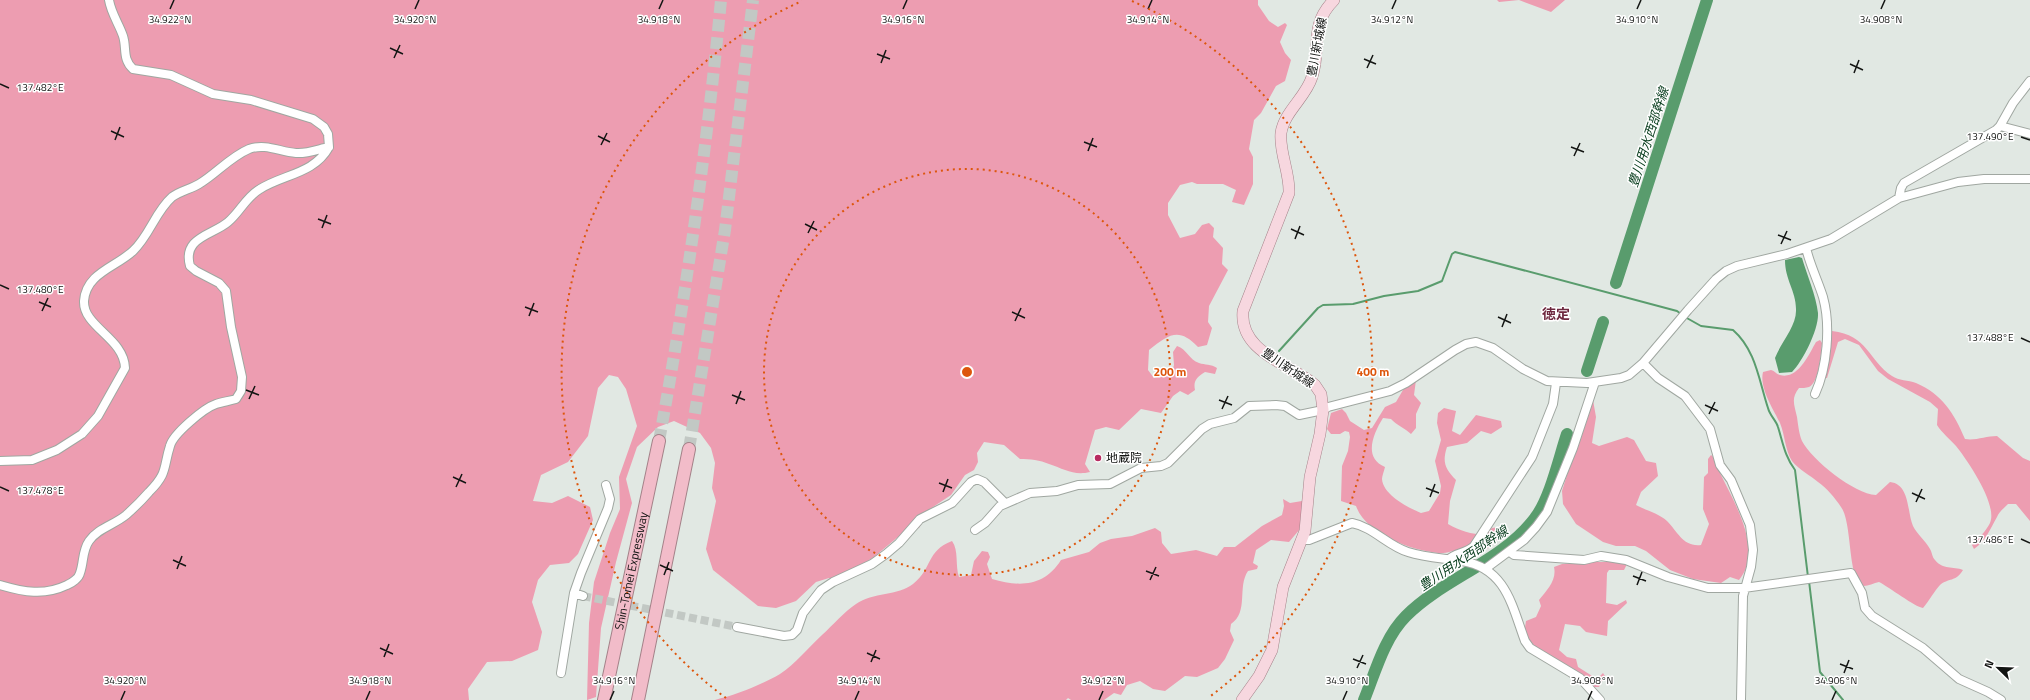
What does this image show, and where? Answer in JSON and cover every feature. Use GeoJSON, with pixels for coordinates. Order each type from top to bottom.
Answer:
{"type":"FeatureCollection","features":[{"type":"Feature","properties":{"kind":"highway","name":"Shin-Tomei Expressway"},"geometry":{"type":"LineString","coordinates":[[604,700],[659,441]]}},
{"type":"Feature","properties":{"kind":"highway"},"geometry":{"type":"LineString","coordinates":[[638,700],[689,448]]}},
{"type":"Feature","properties":{"kind":"main road","name":"豊川新城線"},"geometry":{"type":"LineString","coordinates":[[1242,700],[1260,676],[1272,650],[1283,587],[1305,531],[1310,477],[1320,434],[1323,410],[1321,394],[1315,385],[1261,351],[1249,336],[1242,318],[1245,303],[1254,278],[1290,193],[1289,179],[1281,138],[1283,125],[1312,77],[1319,23],[1322,14],[1334,0]]}},
{"type":"Feature","properties":{"kind":"street"},"geometry":{"type":"LineString","coordinates":[[0,585],[36,593],[56,590],[71,584],[80,575],[84,551],[89,541],[101,529],[125,516],[163,477],[170,446],[174,437],[184,426],[195,420],[204,411],[215,404],[236,399],[241,391],[242,377],[231,327],[226,291],[219,283],[196,271],[190,266],[189,255],[192,246],[201,235],[228,222],[250,196],[259,189],[298,174],[318,163],[329,147],[328,134],[324,127],[313,119],[251,100],[213,94],[171,76],[133,68],[129,65],[124,50],[124,38],[110,7],[110,0]]}},
{"type":"Feature","properties":{"kind":"street"},"geometry":{"type":"LineString","coordinates":[[1899,198],[1901,188],[1904,183],[1977,142],[2000,126],[2013,103],[2030,82]]}},
{"type":"Feature","properties":{"kind":"street"},"geometry":{"type":"LineString","coordinates":[[2000,126],[2030,134]]}},
{"type":"Feature","properties":{"kind":"street"},"geometry":{"type":"LineString","coordinates":[[0,461],[32,460],[56,450],[82,434],[98,416],[125,368],[125,361],[122,352],[86,312],[84,300],[92,280],[137,247],[164,205],[174,196],[200,184],[233,159],[250,149],[271,147],[287,152],[299,153],[329,147]]}},
{"type":"Feature","properties":{"kind":"street"},"geometry":{"type":"LineString","coordinates":[[976,530],[982,526],[994,511],[1005,503],[1030,493],[1057,491],[1078,485],[1110,484],[1141,468],[1160,466],[1168,463],[1202,429],[1210,424],[1234,418],[1249,406],[1285,406],[1299,415],[1323,410],[1328,407],[1390,391],[1406,384],[1466,344],[1476,342],[1493,348],[1536,377],[1556,383],[1595,382],[1629,375],[1643,364],[1716,279],[1726,271],[1737,266],[1806,248],[1842,234],[1899,198],[1958,182],[1992,178],[2030,180]]}},
{"type":"Feature","properties":{"kind":"street"},"geometry":{"type":"LineString","coordinates":[[1806,248],[1826,311],[1824,361],[1815,394]]}},
{"type":"Feature","properties":{"kind":"street"},"geometry":{"type":"LineString","coordinates":[[1643,364],[1658,378],[1685,396],[1710,429],[1720,465],[1731,480],[1752,534],[1751,567],[1744,588],[1740,700]]}},
{"type":"Feature","properties":{"kind":"street"},"geometry":{"type":"LineString","coordinates":[[1483,568],[1510,552],[1528,536],[1547,512],[1574,448],[1595,382]]}},
{"type":"Feature","properties":{"kind":"street"},"geometry":{"type":"LineString","coordinates":[[1448,560],[1451,556],[1468,552],[1474,546],[1530,462],[1553,404],[1556,383]]}},
{"type":"Feature","properties":{"kind":"street"},"geometry":{"type":"LineString","coordinates":[[737,627],[784,636],[792,635],[797,630],[803,613],[821,590],[833,582],[872,564],[886,554],[900,543],[920,519],[952,503],[971,482],[977,480],[984,482],[1005,503]]}},
{"type":"Feature","properties":{"kind":"street"},"geometry":{"type":"LineString","coordinates":[[561,673],[574,593],[581,572],[608,508],[610,499],[606,485]]}},
{"type":"Feature","properties":{"kind":"street"},"geometry":{"type":"LineString","coordinates":[[1302,540],[1309,540],[1352,523],[1366,528],[1394,546],[1407,552],[1473,563],[1483,568],[1496,577],[1505,587],[1525,641],[1530,648],[1580,678],[1600,700]]}},
{"type":"Feature","properties":{"kind":"street"},"geometry":{"type":"LineString","coordinates":[[1510,552],[1514,555],[1584,560],[1601,556],[1626,560],[1695,586],[1708,588],[1744,588],[1851,573],[1860,588],[1865,608],[1872,616],[1923,648],[1959,679],[1988,692],[2001,700]]}},
{"type":"Feature","properties":{"kind":"street"},"geometry":{"type":"LineString","coordinates":[[574,593],[583,596]]}},
{"type":"Feature","properties":{"kind":"shaded area"},"geometry":{"type":"Polygon","coordinates":[[[0,0],[1258,0],[1258,5],[1269,21],[1278,27],[1285,23],[1287,25],[1280,42],[1285,53],[1291,60],[1285,81],[1276,86],[1261,113],[1254,120],[1249,149],[1253,157],[1253,184],[1244,205],[1232,202],[1236,190],[1223,184],[1197,184],[1192,182],[1180,185],[1168,203],[1168,215],[1180,238],[1195,234],[1202,225],[1209,223],[1214,228],[1213,237],[1223,248],[1222,264],[1228,270],[1209,306],[1208,322],[1212,328],[1207,345],[1198,347],[1185,337],[1179,335],[1168,337],[1149,350],[1148,370],[1154,378],[1172,372],[1174,365],[1173,352],[1177,346],[1196,362],[1217,368],[1215,374],[1205,372],[1202,374],[1195,382],[1195,390],[1188,395],[1180,391],[1173,396],[1161,413],[1141,409],[1119,430],[1106,427],[1095,430],[1085,464],[1090,472],[1074,473],[1042,462],[1020,459],[1004,445],[984,442],[977,453],[978,462],[974,470],[965,475],[951,495],[930,509],[919,528],[905,531],[874,557],[839,579],[829,578],[816,582],[796,601],[776,608],[758,606],[713,570],[706,549],[716,501],[712,488],[715,463],[711,448],[700,433],[674,421],[658,427],[637,447],[626,479],[632,503],[616,562],[601,628],[596,697],[587,700],[589,623],[594,582],[610,533],[620,509],[619,477],[637,426],[626,389],[618,377],[609,375],[598,388],[588,436],[568,462],[541,475],[533,501],[552,503],[568,496],[590,507],[593,520],[578,554],[569,563],[550,565],[538,580],[532,602],[542,632],[538,650],[512,661],[487,662],[468,689],[469,700],[0,700],[0,0]]]}},
{"type":"Feature","properties":{"kind":"shaded area"},"geometry":{"type":"Polygon","coordinates":[[[1497,0],[1519,0],[1499,2],[1497,0]]]}},
{"type":"Feature","properties":{"kind":"shaded area"},"geometry":{"type":"Polygon","coordinates":[[[1519,0],[1565,0],[1551,12],[1519,0]]]}},
{"type":"Feature","properties":{"kind":"shaded area"},"geometry":{"type":"Polygon","coordinates":[[[1799,257],[1802,258],[1813,292],[1817,306],[1818,320],[1810,344],[1796,367],[1792,372],[1779,373],[1775,358],[1794,322],[1796,315],[1796,303],[1785,267],[1785,260],[1799,257]]]}},
{"type":"Feature","properties":{"kind":"shaded area"},"geometry":{"type":"Polygon","coordinates":[[[1832,331],[1844,333],[1853,337],[1866,349],[1884,370],[1892,376],[1916,383],[1933,393],[1952,413],[1965,439],[1997,436],[2023,458],[2030,461],[2030,521],[2016,504],[2008,504],[1999,513],[1985,539],[1974,549],[1972,545],[1990,523],[1990,505],[1968,462],[1937,425],[1938,409],[1930,402],[1888,379],[1878,371],[1859,345],[1845,339],[1838,342],[1827,378],[1823,378],[1829,337],[1832,331]]]}},
{"type":"Feature","properties":{"kind":"shaded area"},"geometry":{"type":"Polygon","coordinates":[[[1820,340],[1822,343],[1821,354],[1815,380],[1809,387],[1799,388],[1794,398],[1799,432],[1802,441],[1807,449],[1834,475],[1857,489],[1876,495],[1890,482],[1901,488],[1907,500],[1913,526],[1931,550],[1934,559],[1945,567],[1963,570],[1955,578],[1940,585],[1923,608],[1879,582],[1864,586],[1859,582],[1852,564],[1845,515],[1841,507],[1825,487],[1801,470],[1792,461],[1788,452],[1780,423],[1765,392],[1762,378],[1763,372],[1771,370],[1780,375],[1786,376],[1792,374],[1802,365],[1816,342],[1820,340]]]}},
{"type":"Feature","properties":{"kind":"shaded area"},"geometry":{"type":"Polygon","coordinates":[[[1416,380],[1414,395],[1421,403],[1416,414],[1416,428],[1411,434],[1391,419],[1383,418],[1373,438],[1372,452],[1378,463],[1385,467],[1382,479],[1383,485],[1397,500],[1416,511],[1421,513],[1429,511],[1440,493],[1441,486],[1435,461],[1441,440],[1437,423],[1438,413],[1444,408],[1456,411],[1452,431],[1460,435],[1476,415],[1501,421],[1502,427],[1491,434],[1481,431],[1467,443],[1447,447],[1445,457],[1447,469],[1456,480],[1450,501],[1448,524],[1466,532],[1485,535],[1492,528],[1499,527],[1502,535],[1488,548],[1476,554],[1465,550],[1438,553],[1402,544],[1390,539],[1369,525],[1361,516],[1356,506],[1341,501],[1342,466],[1348,451],[1350,437],[1349,432],[1345,431],[1340,434],[1331,434],[1327,429],[1331,413],[1342,409],[1350,421],[1364,430],[1372,428],[1385,407],[1396,402],[1403,390],[1416,380]]]}},
{"type":"Feature","properties":{"kind":"shaded area"},"geometry":{"type":"Polygon","coordinates":[[[1593,400],[1596,417],[1592,443],[1599,446],[1627,437],[1634,440],[1646,461],[1656,463],[1658,476],[1641,492],[1636,505],[1667,521],[1681,538],[1690,544],[1701,545],[1709,524],[1703,509],[1704,477],[1708,473],[1708,459],[1711,455],[1713,457],[1717,462],[1740,515],[1748,542],[1746,569],[1739,580],[1730,577],[1721,583],[1693,579],[1670,570],[1646,551],[1635,546],[1616,546],[1603,542],[1576,524],[1563,504],[1562,491],[1590,401],[1593,400]]]}},
{"type":"Feature","properties":{"kind":"shaded area"},"geometry":{"type":"Polygon","coordinates":[[[1283,499],[1290,503],[1302,501],[1303,508],[1300,529],[1289,542],[1271,540],[1256,550],[1253,563],[1258,566],[1257,569],[1248,571],[1245,577],[1240,613],[1231,624],[1230,631],[1234,640],[1225,659],[1218,668],[1197,677],[1185,676],[1165,691],[1153,689],[1140,681],[1127,685],[1121,695],[1114,693],[1104,700],[1071,700],[1068,698],[1066,700],[715,700],[765,682],[786,670],[856,604],[863,600],[907,588],[913,584],[924,572],[938,550],[952,541],[956,553],[959,577],[971,575],[974,561],[982,551],[988,552],[990,557],[987,564],[992,579],[1002,582],[1021,584],[1030,583],[1047,575],[1061,560],[1089,552],[1100,543],[1111,539],[1132,536],[1155,528],[1161,532],[1162,543],[1171,554],[1196,550],[1217,556],[1224,547],[1235,547],[1262,526],[1282,515],[1284,506],[1283,499]]]}},
{"type":"Feature","properties":{"kind":"shaded area"},"geometry":{"type":"Polygon","coordinates":[[[1623,562],[1627,564],[1624,570],[1609,570],[1607,573],[1606,603],[1617,605],[1626,600],[1627,603],[1608,621],[1607,636],[1586,632],[1580,626],[1565,624],[1559,650],[1567,657],[1576,659],[1578,667],[1597,679],[1603,673],[1605,676],[1599,687],[1593,687],[1574,669],[1537,649],[1524,634],[1526,621],[1536,617],[1541,606],[1539,600],[1553,581],[1555,572],[1554,567],[1562,564],[1623,562]]]}},
{"type":"Feature","properties":{"kind":"waterway","name":"豊川用水西部幹線"},"geometry":{"type":"LineString","coordinates":[[1616,283],[1707,0]]}},
{"type":"Feature","properties":{"kind":"waterway"},"geometry":{"type":"LineString","coordinates":[[1279,351],[1318,308],[1323,305],[1353,304],[1384,296],[1418,291],[1442,281],[1452,254],[1455,252],[1677,311],[1681,314]]}},
{"type":"Feature","properties":{"kind":"waterway"},"geometry":{"type":"LineString","coordinates":[[1685,317],[1701,326],[1733,330],[1741,338],[1752,356],[1769,411],[1777,425],[1787,455],[1795,470],[1808,577]]}},
{"type":"Feature","properties":{"kind":"waterway","name":"豊川用水西部幹線"},"geometry":{"type":"LineString","coordinates":[[1587,371],[1603,322]]}},
{"type":"Feature","properties":{"kind":"waterway","name":"豊川用水西部幹線"},"geometry":{"type":"LineString","coordinates":[[1364,700],[1386,645],[1398,625],[1406,616],[1438,591],[1506,547],[1522,533],[1535,518],[1550,489],[1567,434]]}},
{"type":"Feature","properties":{"kind":"waterway"},"geometry":{"type":"LineString","coordinates":[[1809,581],[1820,672],[1843,700]]}},
{"type":"Feature","properties":{"kind":"tunnel"},"geometry":{"type":"LineString","coordinates":[[659,441],[695,221],[721,0]]}},
{"type":"Feature","properties":{"kind":"tunnel"},"geometry":{"type":"LineString","coordinates":[[689,449],[725,230],[753,0]]}},
{"type":"Feature","properties":{"kind":"tunnel"},"geometry":{"type":"LineString","coordinates":[[583,596],[737,627]]}},
{"type":"Feature","properties":{"kind":"place","name":"地蔵院"},"geometry":{"type":"Point","coordinates":[1098,458]}},
{"type":"Feature","properties":{"kind":"district","name":"徳定"},"geometry":{"type":"Point","coordinates":[1556,314]}}]}
